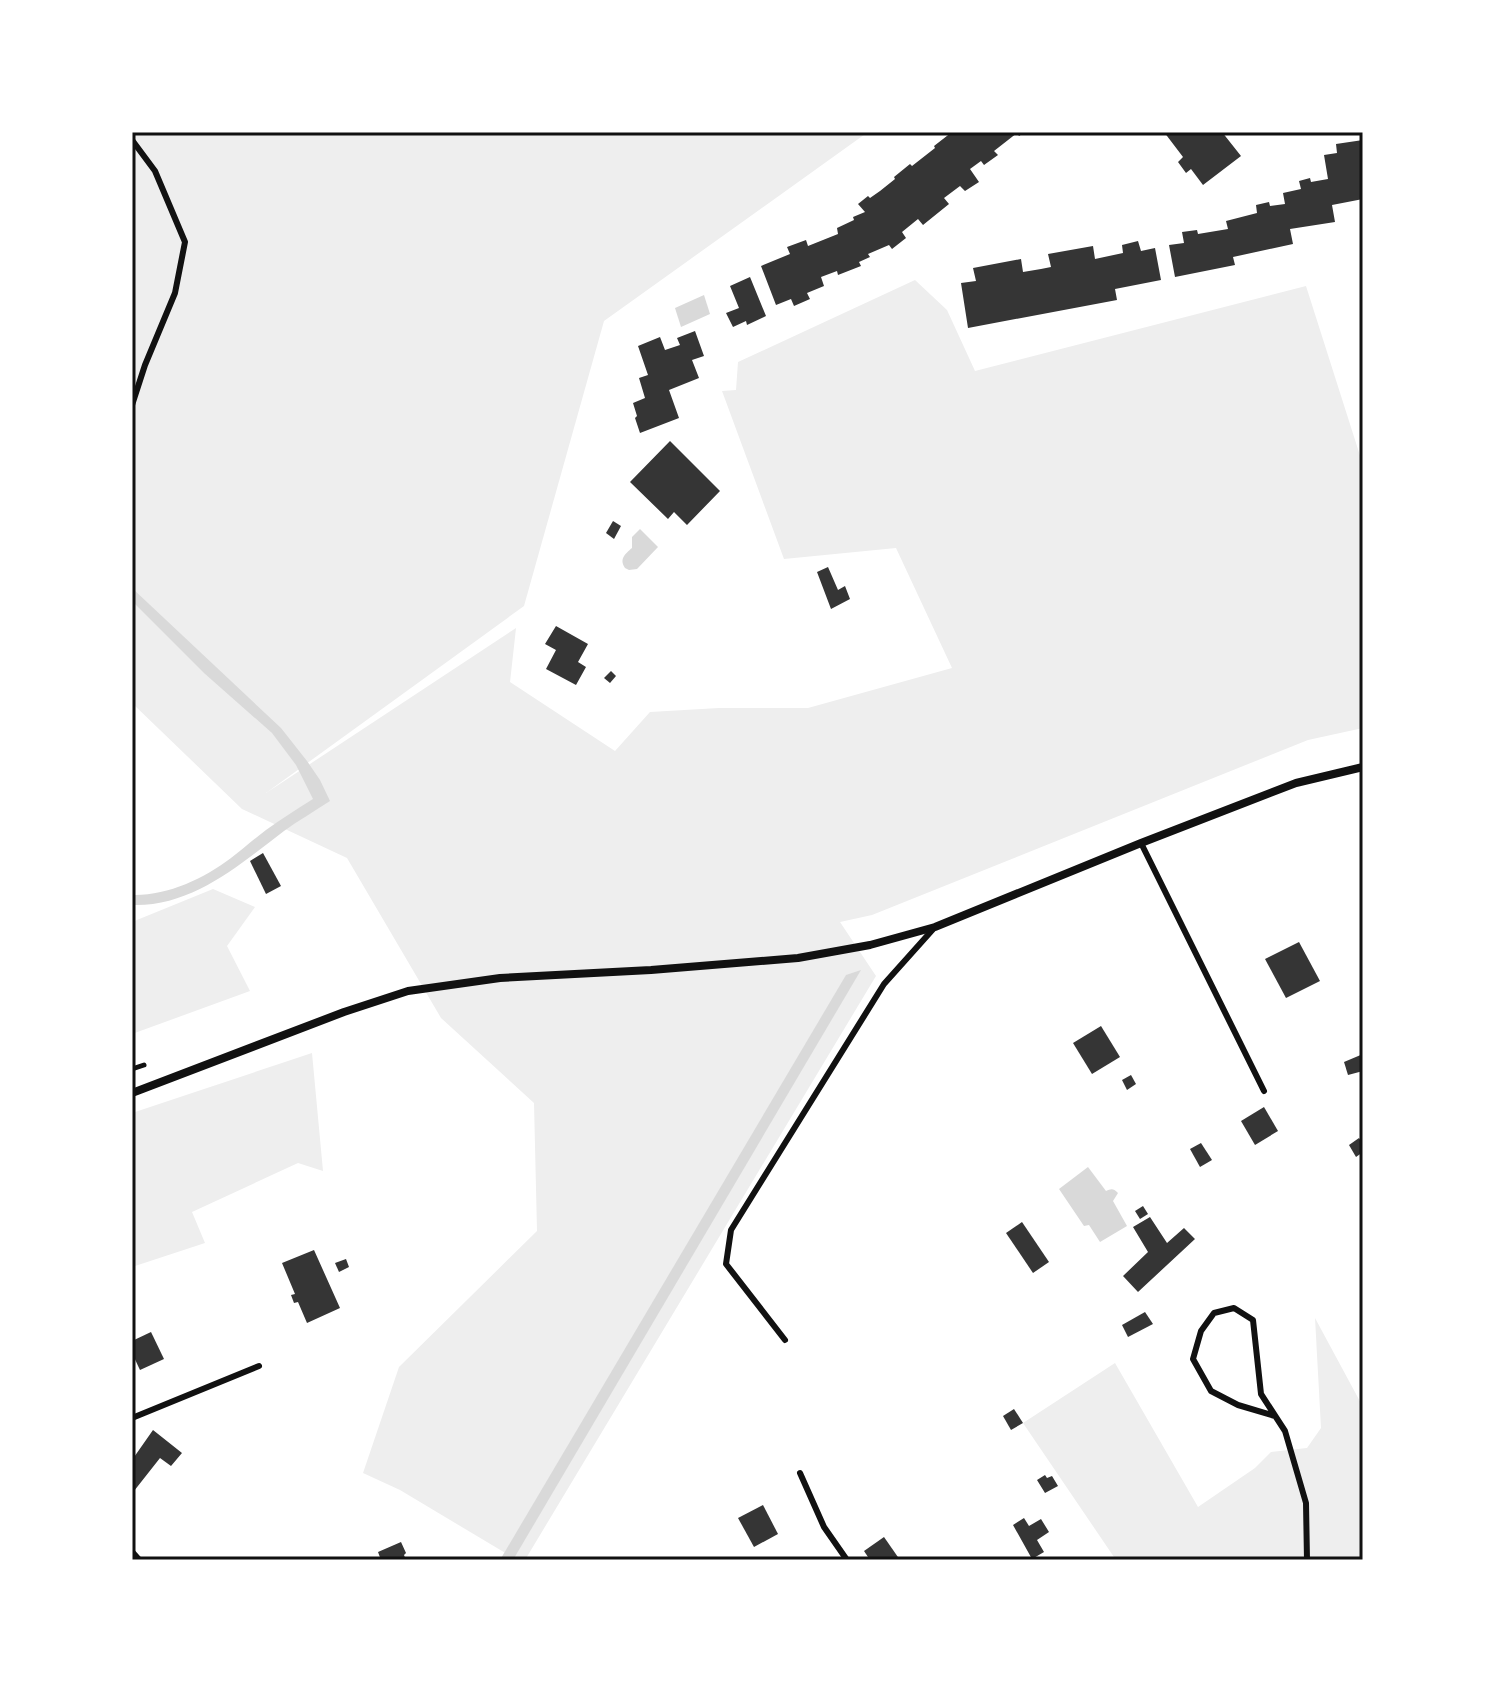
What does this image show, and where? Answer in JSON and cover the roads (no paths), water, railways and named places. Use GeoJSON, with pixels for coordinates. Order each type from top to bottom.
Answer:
{"type":"FeatureCollection","features":[{"type":"Feature","properties":{"kind":"street"},"geometry":{"type":"LineString","coordinates":[[132,1093],[344,1012],[408,991],[500,978],[798,958],[870,945],[935,927],[1296,783],[1363,767]]}},
{"type":"Feature","properties":{"kind":"lane"},"geometry":{"type":"LineString","coordinates":[[132,140],[155,171],[185,242],[175,293],[132,405]]}},
{"type":"Feature","properties":{"kind":"lane"},"geometry":{"type":"LineString","coordinates":[[1141,843],[1264,1091]]}},
{"type":"Feature","properties":{"kind":"lane"},"geometry":{"type":"LineString","coordinates":[[785,1340],[726,1264],[731,1230],[884,984],[935,927]]}},
{"type":"Feature","properties":{"kind":"lane"},"geometry":{"type":"LineString","coordinates":[[1275,1416],[1238,1405],[1211,1391],[1193,1359],[1201,1331],[1214,1313],[1234,1308],[1253,1320],[1261,1394],[1285,1431],[1306,1503],[1307,1560]]}},
{"type":"Feature","properties":{"kind":"lane"},"geometry":{"type":"LineString","coordinates":[[132,1418],[259,1366]]}},
{"type":"Feature","properties":{"kind":"lane"},"geometry":{"type":"LineString","coordinates":[[800,1473],[824,1527],[847,1560]]}}]}
